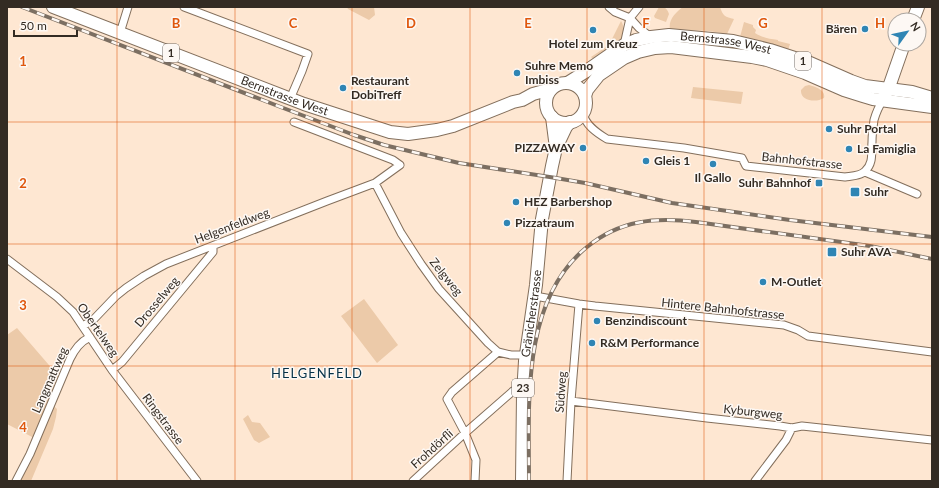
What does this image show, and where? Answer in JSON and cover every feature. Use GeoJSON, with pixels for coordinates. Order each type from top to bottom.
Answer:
{"type":"FeatureCollection","features":[{"type":"Feature","properties":{"kind":"main road","name":"Bernstrasse West"},"geometry":{"type":"LineString","coordinates":[[53,7],[290,99],[390,132],[408,134],[453,126],[513,102],[522,100],[533,94],[551,89]]}},
{"type":"Feature","properties":{"kind":"main road","name":"Bernstrasse West"},"geometry":{"type":"LineString","coordinates":[[568,82],[624,45],[636,40],[651,37],[669,36],[733,41],[770,50],[810,63],[885,95]]}},
{"type":"Feature","properties":{"kind":"main road","name":"Bernstrasse West"},"geometry":{"type":"LineString","coordinates":[[585,96],[587,90],[599,75],[624,58],[638,52],[654,48],[671,47],[767,60],[863,96],[885,95]]}},
{"type":"Feature","properties":{"kind":"main road"},"geometry":{"type":"LineString","coordinates":[[901,52],[885,95],[932,107]]}},
{"type":"Feature","properties":{"kind":"main road"},"geometry":{"type":"LineString","coordinates":[[522,100],[534,102],[543,106],[559,122],[570,122],[579,118],[586,105],[585,96],[582,91],[574,84],[568,82]]}},
{"type":"Feature","properties":{"kind":"main road","name":"1"},"geometry":{"type":"LineString","coordinates":[[551,89],[557,84],[568,82]]}},
{"type":"Feature","properties":{"kind":"main road"},"geometry":{"type":"LineString","coordinates":[[549,113],[545,100],[551,89]]}},
{"type":"Feature","properties":{"kind":"main road","name":"1"},"geometry":{"type":"LineString","coordinates":[[885,95],[912,92],[932,98]]}},
{"type":"Feature","properties":{"kind":"main road","name":"Gränicherstrasse"},"geometry":{"type":"LineString","coordinates":[[549,113],[556,148]]}},
{"type":"Feature","properties":{"kind":"main road","name":"Gränicherstrasse"},"geometry":{"type":"LineString","coordinates":[[522,481],[523,389],[526,355],[535,296],[542,219],[556,148],[570,122]]}},
{"type":"Feature","properties":{"kind":"street"},"geometry":{"type":"LineString","coordinates":[[120,33],[128,7]]}},
{"type":"Feature","properties":{"kind":"street"},"geometry":{"type":"LineString","coordinates":[[184,7],[308,54],[290,99]]}},
{"type":"Feature","properties":{"kind":"street"},"geometry":{"type":"LineString","coordinates":[[609,7],[615,12],[630,18],[639,28],[651,37]]}},
{"type":"Feature","properties":{"kind":"street"},"geometry":{"type":"LineString","coordinates":[[624,45],[630,18],[639,7]]}},
{"type":"Feature","properties":{"kind":"street"},"geometry":{"type":"LineString","coordinates":[[885,95],[874,120],[871,162],[865,172],[917,194]]}},
{"type":"Feature","properties":{"kind":"street","name":"Bahnhofstrasse"},"geometry":{"type":"LineString","coordinates":[[583,113],[584,118],[590,126],[597,133],[607,139],[684,148],[742,158],[746,166],[845,176],[865,172]]}},
{"type":"Feature","properties":{"kind":"street","name":"Helgenfeldweg"},"geometry":{"type":"LineString","coordinates":[[83,326],[94,319],[116,296],[126,288],[166,264],[375,183],[400,165],[393,160],[294,122]]}},
{"type":"Feature","properties":{"kind":"street","name":"Zelgweg"},"geometry":{"type":"LineString","coordinates":[[375,183],[401,233],[435,284],[483,338],[498,352]]}},
{"type":"Feature","properties":{"kind":"street","name":"Drosselweg"},"geometry":{"type":"LineString","coordinates":[[112,370],[122,362],[213,252],[212,246]]}},
{"type":"Feature","properties":{"kind":"street","name":"Obertelweg"},"geometry":{"type":"LineString","coordinates":[[7,259],[62,301],[73,312],[112,370]]}},
{"type":"Feature","properties":{"kind":"street","name":"Hintere Bahnhofstrasse"},"geometry":{"type":"LineString","coordinates":[[535,296],[579,304],[784,325],[798,330],[808,336],[932,352]]}},
{"type":"Feature","properties":{"kind":"street","name":"Südweg"},"geometry":{"type":"LineString","coordinates":[[567,481],[571,401],[579,304]]}},
{"type":"Feature","properties":{"kind":"street","name":"Langmattweg"},"geometry":{"type":"LineString","coordinates":[[16,481],[30,454],[70,358],[76,347],[90,337]]}},
{"type":"Feature","properties":{"kind":"street"},"geometry":{"type":"LineString","coordinates":[[498,352],[511,355],[526,355]]}},
{"type":"Feature","properties":{"kind":"street","name":"Frohdörfli"},"geometry":{"type":"LineString","coordinates":[[475,481],[476,460],[465,433],[447,399],[452,392],[498,352]]}},
{"type":"Feature","properties":{"kind":"street","name":"Ringstrasse"},"geometry":{"type":"LineString","coordinates":[[112,370],[196,481]]}},
{"type":"Feature","properties":{"kind":"street","name":"Frohdörfli"},"geometry":{"type":"LineString","coordinates":[[413,481],[513,391],[523,389]]}},
{"type":"Feature","properties":{"kind":"street","name":"Kyburgweg"},"geometry":{"type":"LineString","coordinates":[[571,401],[792,428],[802,426],[932,440]]}},
{"type":"Feature","properties":{"kind":"street"},"geometry":{"type":"LineString","coordinates":[[755,481],[786,440],[792,428]]}},
{"type":"Feature","properties":{"kind":"shaded area"},"geometry":{"type":"Polygon","coordinates":[[[347,7],[374,7],[375,15],[369,20],[348,9],[347,7]]]}},
{"type":"Feature","properties":{"kind":"shaded area"},"geometry":{"type":"Polygon","coordinates":[[[659,7],[667,9],[669,14],[666,22],[655,18],[654,16],[659,7]]]}},
{"type":"Feature","properties":{"kind":"shaded area"},"geometry":{"type":"Polygon","coordinates":[[[683,7],[720,7],[725,16],[734,19],[727,34],[709,31],[670,29],[671,19],[683,7]]]}},
{"type":"Feature","properties":{"kind":"shaded area"},"geometry":{"type":"Polygon","coordinates":[[[621,21],[624,31],[620,41],[592,58],[591,57],[609,45],[621,21]]]}},
{"type":"Feature","properties":{"kind":"shaded area"},"geometry":{"type":"Polygon","coordinates":[[[744,22],[753,25],[756,30],[755,33],[761,36],[790,44],[788,50],[740,37],[744,22]]]}},
{"type":"Feature","properties":{"kind":"shaded area"},"geometry":{"type":"Polygon","coordinates":[[[809,85],[822,91],[824,98],[813,101],[803,97],[801,90],[805,86],[809,85]]]}},
{"type":"Feature","properties":{"kind":"shaded area"},"geometry":{"type":"Polygon","coordinates":[[[693,87],[743,92],[741,104],[691,98],[693,87]]]}},
{"type":"Feature","properties":{"kind":"shaded area"},"geometry":{"type":"Polygon","coordinates":[[[364,299],[398,345],[377,363],[341,316],[364,299]]]}},
{"type":"Feature","properties":{"kind":"shaded area"},"geometry":{"type":"Polygon","coordinates":[[[17,328],[61,379],[51,403],[57,409],[53,429],[31,481],[16,481],[36,439],[7,424],[7,335],[17,328]]]}},
{"type":"Feature","properties":{"kind":"shaded area"},"geometry":{"type":"Polygon","coordinates":[[[248,415],[252,422],[260,423],[270,437],[259,443],[254,440],[243,419],[248,415]]]}},
{"type":"Feature","properties":{"kind":"railway"},"geometry":{"type":"LineString","coordinates":[[22,7],[354,135],[384,145],[459,163],[585,183],[672,203],[790,220],[932,237]]}},
{"type":"Feature","properties":{"kind":"railway"},"geometry":{"type":"LineString","coordinates":[[529,481],[530,387],[533,355],[540,324],[550,295],[566,269],[587,247],[599,238],[612,231],[638,222],[666,220],[696,222],[870,246],[932,259]]}},
{"type":"Feature","properties":{"kind":"place","name":"Bären"},"geometry":{"type":"Point","coordinates":[865,29]}},
{"type":"Feature","properties":{"kind":"place","name":"Hotel zum Kreuz"},"geometry":{"type":"Point","coordinates":[593,30]}},
{"type":"Feature","properties":{"kind":"place","name":"Suhre Memo Imbiss"},"geometry":{"type":"Point","coordinates":[517,73]}},
{"type":"Feature","properties":{"kind":"place","name":"Restaurant DobiTreff"},"geometry":{"type":"Point","coordinates":[343,88]}},
{"type":"Feature","properties":{"kind":"place","name":"Suhr Portal"},"geometry":{"type":"Point","coordinates":[829,129]}},
{"type":"Feature","properties":{"kind":"place","name":"PIZZAWAY"},"geometry":{"type":"Point","coordinates":[583,148]}},
{"type":"Feature","properties":{"kind":"place","name":"La Famiglia"},"geometry":{"type":"Point","coordinates":[849,149]}},
{"type":"Feature","properties":{"kind":"place","name":"Gleis 1"},"geometry":{"type":"Point","coordinates":[646,161]}},
{"type":"Feature","properties":{"kind":"place","name":"Il Gallo"},"geometry":{"type":"Point","coordinates":[713,164]}},
{"type":"Feature","properties":{"kind":"place","name":"Suhr Bahnhof"},"geometry":{"type":"Point","coordinates":[819,183]}},
{"type":"Feature","properties":{"kind":"place","name":"Suhr"},"geometry":{"type":"Point","coordinates":[855,192]}},
{"type":"Feature","properties":{"kind":"place","name":"HEZ Barbershop"},"geometry":{"type":"Point","coordinates":[516,202]}},
{"type":"Feature","properties":{"kind":"place","name":"Pizzatraum"},"geometry":{"type":"Point","coordinates":[507,223]}},
{"type":"Feature","properties":{"kind":"place","name":"Suhr AVA"},"geometry":{"type":"Point","coordinates":[832,252]}},
{"type":"Feature","properties":{"kind":"place","name":"M-Outlet"},"geometry":{"type":"Point","coordinates":[763,282]}},
{"type":"Feature","properties":{"kind":"place","name":"Benzindiscount"},"geometry":{"type":"Point","coordinates":[597,321]}},
{"type":"Feature","properties":{"kind":"place","name":"R&M Performance"},"geometry":{"type":"Point","coordinates":[592,343]}},
{"type":"Feature","properties":{"kind":"district","name":"HELGENFELD"},"geometry":{"type":"Point","coordinates":[317,373]}}]}
